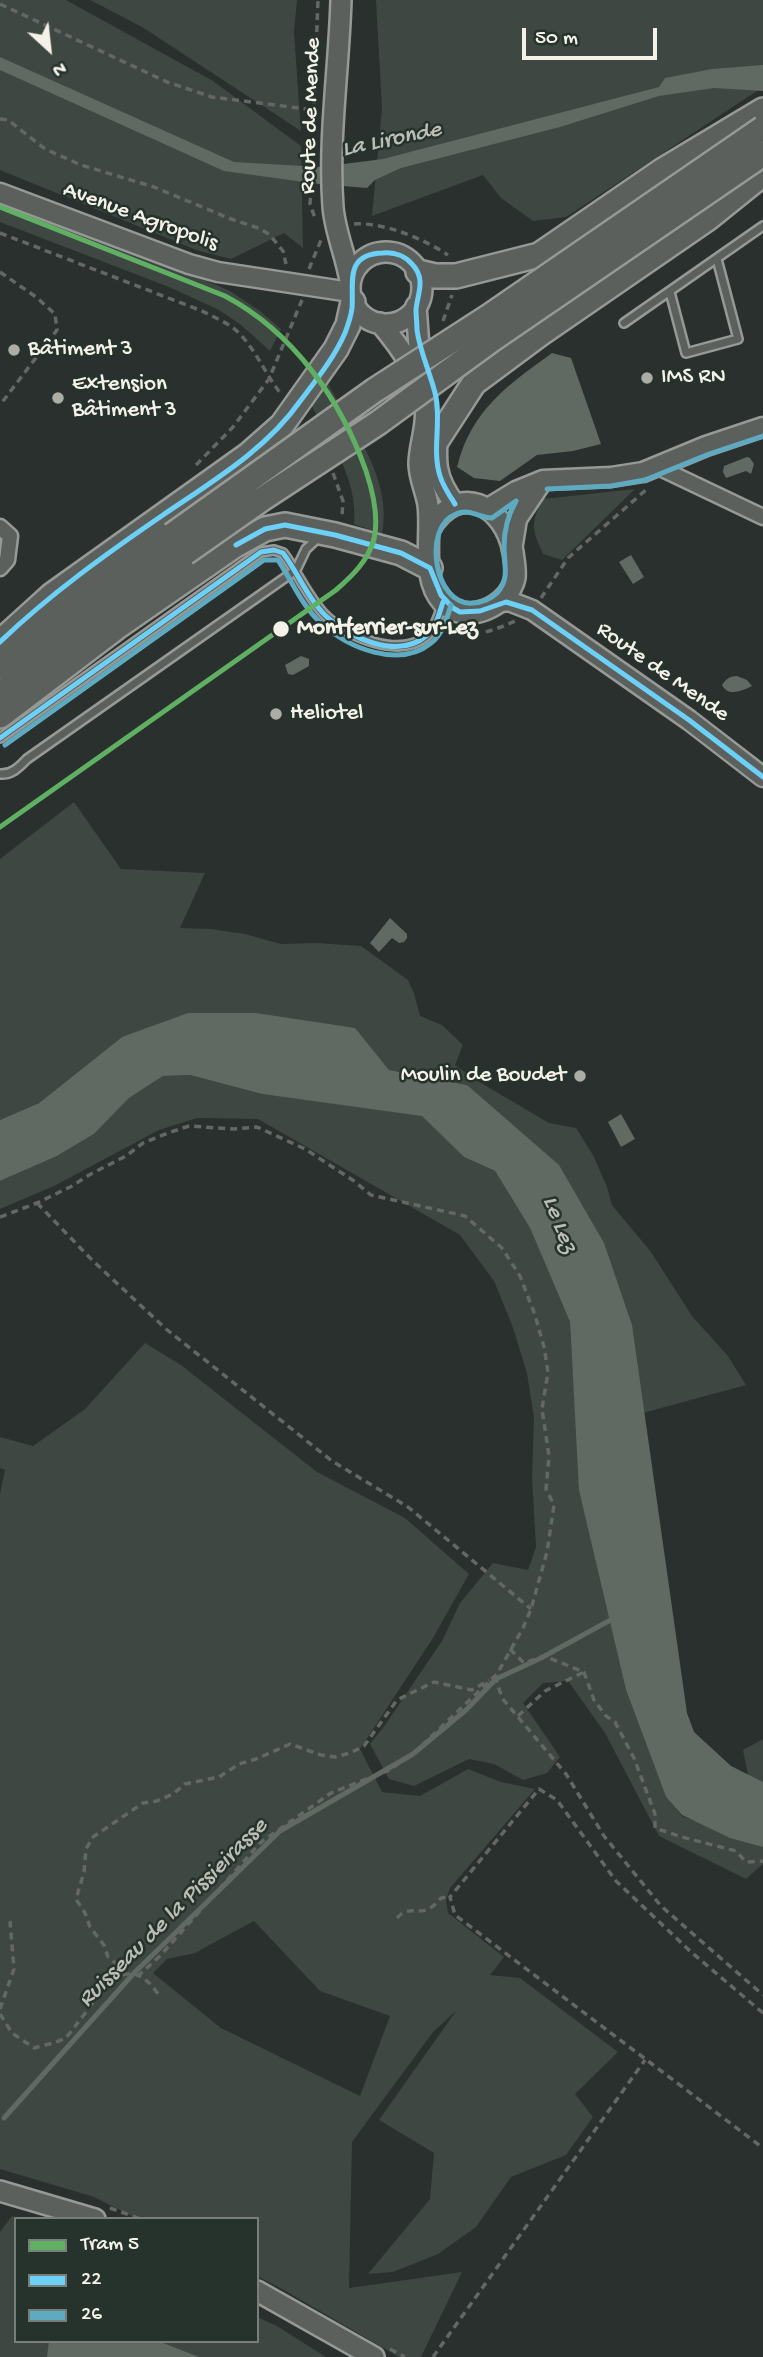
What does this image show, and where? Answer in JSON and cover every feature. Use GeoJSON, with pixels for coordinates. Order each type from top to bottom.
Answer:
{"type":"FeatureCollection","features":[{"type":"Feature","properties":{"kind":"main road","name":"Route de Mende"},"geometry":{"type":"LineString","coordinates":[[341,0],[331,234],[351,291]]}},
{"type":"Feature","properties":{"kind":"main road"},"geometry":{"type":"LineString","coordinates":[[418,272],[435,276],[456,276],[539,255],[663,170],[763,110]]}},
{"type":"Feature","properties":{"kind":"main road"},"geometry":{"type":"LineString","coordinates":[[0,694],[178,544],[375,390],[488,317],[763,128]]}},
{"type":"Feature","properties":{"kind":"main road"},"geometry":{"type":"LineString","coordinates":[[0,667],[77,603],[262,499],[378,423],[763,153]]}},
{"type":"Feature","properties":{"kind":"main road"},"geometry":{"type":"LineString","coordinates":[[437,440],[468,389],[500,362],[707,219],[763,174]]}},
{"type":"Feature","properties":{"kind":"main road"},"geometry":{"type":"LineString","coordinates":[[331,234],[371,255]]}},
{"type":"Feature","properties":{"kind":"main road"},"geometry":{"type":"LineString","coordinates":[[0,642],[52,595],[248,455],[282,425],[336,349],[348,325],[351,291],[354,269],[371,255],[382,252],[403,256],[418,272],[422,283],[416,306],[397,322],[380,323],[367,318],[351,291]]}},
{"type":"Feature","properties":{"kind":"main road"},"geometry":{"type":"LineString","coordinates":[[416,306],[419,347],[439,413],[436,463],[439,478],[456,504]]}},
{"type":"Feature","properties":{"kind":"main road"},"geometry":{"type":"LineString","coordinates":[[380,323],[399,345],[409,362],[425,407],[426,426],[419,464],[428,503],[430,529],[427,545],[433,582],[443,602],[465,613],[477,613],[500,602],[514,580],[512,550],[506,530],[489,510],[478,503],[456,504],[443,510],[430,529]]}},
{"type":"Feature","properties":{"kind":"main road"},"geometry":{"type":"LineString","coordinates":[[0,716],[117,627],[234,546],[265,529],[285,525],[324,532],[401,553],[430,568]]}},
{"type":"Feature","properties":{"kind":"main road"},"geometry":{"type":"LineString","coordinates":[[0,2191],[88,2217]]}},
{"type":"Feature","properties":{"kind":"main road"},"geometry":{"type":"LineString","coordinates":[[259,2292],[374,2357]]}},
{"type":"Feature","properties":{"kind":"street","name":"Avenue Agropolis"},"geometry":{"type":"LineString","coordinates":[[0,193],[189,264],[218,272],[351,291]]}},
{"type":"Feature","properties":{"kind":"street"},"geometry":{"type":"LineString","coordinates":[[489,510],[516,491],[543,480],[611,477],[650,469],[763,427]]}},
{"type":"Feature","properties":{"kind":"street"},"geometry":{"type":"LineString","coordinates":[[650,469],[763,517]]}},
{"type":"Feature","properties":{"kind":"street"},"geometry":{"type":"LineString","coordinates":[[512,550],[517,519],[543,480]]}},
{"type":"Feature","properties":{"kind":"street"},"geometry":{"type":"LineString","coordinates":[[0,527],[10,537],[7,560],[0,568]]}},
{"type":"Feature","properties":{"kind":"street"},"geometry":{"type":"LineString","coordinates":[[514,580],[532,610]]}},
{"type":"Feature","properties":{"kind":"street"},"geometry":{"type":"LineString","coordinates":[[500,602],[509,601],[532,610]]}},
{"type":"Feature","properties":{"kind":"street","name":"Route de Mende"},"geometry":{"type":"LineString","coordinates":[[532,610],[689,720],[763,777]]}},
{"type":"Feature","properties":{"kind":"lane"},"geometry":{"type":"LineString","coordinates":[[624,324],[763,226]]}},
{"type":"Feature","properties":{"kind":"lane"},"geometry":{"type":"LineString","coordinates":[[670,292],[686,353],[738,339],[717,258]]}},
{"type":"Feature","properties":{"kind":"lane"},"geometry":{"type":"LineString","coordinates":[[0,774],[17,770],[27,759],[296,570],[306,549],[324,532]]}},
{"type":"Feature","properties":{"kind":"lane"},"geometry":{"type":"LineString","coordinates":[[0,738],[261,552],[274,550],[283,553],[325,615],[363,639],[385,645],[403,646],[424,638],[437,622],[443,602]]}},
{"type":"Feature","properties":{"kind":"path","name":"Route de Mende"},"geometry":{"type":"LineString","coordinates":[[315,80],[318,0]]}},
{"type":"Feature","properties":{"kind":"path"},"geometry":{"type":"LineString","coordinates":[[0,4],[167,82],[212,97],[314,110]]}},
{"type":"Feature","properties":{"kind":"path"},"geometry":{"type":"LineString","coordinates":[[0,119],[8,120],[45,149],[81,165],[153,187],[269,234],[283,251],[286,271],[283,281]]}},
{"type":"Feature","properties":{"kind":"path","name":"Route de Mende"},"geometry":{"type":"LineString","coordinates":[[310,204],[312,166]]}},
{"type":"Feature","properties":{"kind":"path"},"geometry":{"type":"LineString","coordinates":[[357,223],[399,231],[434,246],[456,260]]}},
{"type":"Feature","properties":{"kind":"path"},"geometry":{"type":"LineString","coordinates":[[0,233],[202,311],[232,327],[253,349],[269,379],[303,299]]}},
{"type":"Feature","properties":{"kind":"path"},"geometry":{"type":"LineString","coordinates":[[308,276],[309,266],[331,234]]}},
{"type":"Feature","properties":{"kind":"path"},"geometry":{"type":"LineString","coordinates":[[0,272],[55,314],[57,330],[0,405]]}},
{"type":"Feature","properties":{"kind":"path"},"geometry":{"type":"LineString","coordinates":[[532,610],[568,558],[647,490],[650,469]]}},
{"type":"Feature","properties":{"kind":"path"},"geometry":{"type":"LineString","coordinates":[[0,1217],[37,1203],[126,1156],[143,1143],[168,1133],[189,1126],[233,1129],[257,1127],[305,1149],[354,1181],[370,1195],[465,1216],[502,1248],[520,1276],[544,1347],[548,1372],[542,1409],[549,1456],[546,1489],[554,1505],[547,1552],[531,1609],[496,1675],[413,1754],[389,1770],[331,1793],[260,1843],[160,1956],[139,1975]]}},
{"type":"Feature","properties":{"kind":"path"},"geometry":{"type":"LineString","coordinates":[[37,1203],[92,1260],[166,1329],[332,1461],[408,1507],[531,1609]]}},
{"type":"Feature","properties":{"kind":"path"},"geometry":{"type":"LineString","coordinates":[[510,1649],[524,1663],[544,1657],[584,1672],[594,1700],[606,1716],[615,1722],[634,1758],[655,1814],[655,1828],[736,1851],[746,1861],[763,1861]]}},
{"type":"Feature","properties":{"kind":"path"},"geometry":{"type":"LineString","coordinates":[[518,1716],[545,1691],[584,1672]]}},
{"type":"Feature","properties":{"kind":"path"},"geometry":{"type":"LineString","coordinates":[[496,1675],[502,1698],[566,1774],[604,1836],[661,1906],[763,1995]]}},
{"type":"Feature","properties":{"kind":"path"},"geometry":{"type":"LineString","coordinates":[[125,1975],[108,1957],[104,1945],[90,1927],[85,1913],[75,1899],[84,1872],[86,1849],[93,1837],[143,1802],[156,1801],[173,1794],[185,1784],[219,1777],[240,1764],[290,1744],[321,1755],[335,1757],[350,1753],[364,1746],[397,1700],[434,1682],[471,1690],[496,1675]]}},
{"type":"Feature","properties":{"kind":"path"},"geometry":{"type":"LineString","coordinates":[[397,1918],[401,1913],[411,1910],[421,1913],[432,1910],[441,1898],[450,1896],[539,1789],[557,1800],[616,1881],[691,1952],[763,2013]]}},
{"type":"Feature","properties":{"kind":"path"},"geometry":{"type":"LineString","coordinates":[[450,1896],[455,1915],[763,2148]]}},
{"type":"Feature","properties":{"kind":"path"},"geometry":{"type":"LineString","coordinates":[[0,2009],[14,1969],[10,1921]]}},
{"type":"Feature","properties":{"kind":"path"},"geometry":{"type":"LineString","coordinates":[[0,2014],[12,2033],[34,2048],[66,2037],[112,1980],[134,1973],[149,1982],[158,1994]]}},
{"type":"Feature","properties":{"kind":"path"},"geometry":{"type":"LineString","coordinates":[[433,2357],[645,2060]]}},
{"type":"Feature","properties":{"kind":"shaded area"},"geometry":{"type":"Polygon","coordinates":[[[0,0],[66,0],[213,81],[301,146],[303,248],[284,233],[231,259],[199,251],[0,170],[0,0]]]}},
{"type":"Feature","properties":{"kind":"shaded area"},"geometry":{"type":"Polygon","coordinates":[[[90,0],[297,0],[294,32],[301,131],[142,27],[90,0]]]}},
{"type":"Feature","properties":{"kind":"shaded area"},"geometry":{"type":"Polygon","coordinates":[[[376,0],[763,0],[763,87],[566,217],[533,221],[501,198],[483,175],[372,216],[382,108],[376,0]]]}},
{"type":"Feature","properties":{"kind":"shaded area"},"geometry":{"type":"Polygon","coordinates":[[[0,199],[230,291],[281,329],[270,351],[240,324],[217,309],[169,287],[0,222],[0,199]]]}},
{"type":"Feature","properties":{"kind":"shaded area"},"geometry":{"type":"Polygon","coordinates":[[[328,384],[359,437],[376,475],[382,494],[382,534],[354,524],[352,492],[347,476],[310,403],[328,384]]]}},
{"type":"Feature","properties":{"kind":"shaded area"},"geometry":{"type":"Polygon","coordinates":[[[635,489],[562,560],[543,554],[534,521],[543,499],[635,489]]]}},
{"type":"Feature","properties":{"kind":"shaded area"},"geometry":{"type":"Polygon","coordinates":[[[74,802],[121,869],[205,873],[180,928],[245,934],[281,944],[361,946],[408,980],[420,1016],[442,1025],[463,1045],[455,1065],[549,1123],[576,1128],[593,1155],[612,1205],[651,1252],[692,1316],[728,1356],[746,1385],[643,1413],[467,1085],[389,1070],[354,1028],[122,1037],[39,1103],[0,1120],[0,859],[74,802]]]}},
{"type":"Feature","properties":{"kind":"shaded area"},"geometry":{"type":"Polygon","coordinates":[[[190,1075],[262,1094],[422,1115],[464,1157],[495,1171],[530,1228],[570,1322],[580,1490],[626,1690],[666,1797],[682,1816],[762,1846],[743,1750],[763,1739],[763,1864],[746,1879],[659,1836],[605,1733],[568,1681],[543,1683],[523,1703],[560,1757],[547,1773],[523,1780],[494,1764],[469,1759],[414,1786],[389,1779],[370,1744],[442,1641],[460,1603],[493,1563],[528,1570],[536,1547],[532,1478],[534,1418],[527,1373],[494,1281],[460,1235],[258,1119],[197,1118],[159,1130],[54,1186],[0,1209],[0,1181],[57,1156],[94,1134],[129,1098],[163,1076],[190,1075]]]}},
{"type":"Feature","properties":{"kind":"shaded area"},"geometry":{"type":"Polygon","coordinates":[[[145,1343],[181,1365],[317,1472],[405,1518],[469,1574],[433,1638],[360,1749],[382,1792],[420,1796],[468,1769],[501,1782],[535,1789],[450,1888],[446,1900],[448,1913],[504,1957],[490,1975],[520,1978],[618,2052],[575,2094],[593,2117],[566,2155],[511,2177],[476,2227],[438,2254],[393,2272],[368,2274],[430,2199],[434,2153],[379,2120],[456,2011],[433,2032],[352,2142],[349,2288],[462,2272],[421,2357],[399,2357],[259,2277],[259,2217],[134,2217],[94,2197],[0,2169],[0,1494],[5,1470],[0,1468],[0,1437],[33,1446],[85,1409],[145,1343]],[[254,1921],[195,1953],[167,1959],[153,1973],[221,2028],[360,2096],[390,2016],[320,1991],[254,1921]]]}},
{"type":"Feature","properties":{"kind":"shaded area"},"geometry":{"type":"Polygon","coordinates":[[[12,2216],[14,2217],[14,2343],[259,2343],[259,2318],[326,2357],[0,2357],[0,2232],[12,2216]]]}},
{"type":"Feature","properties":{"kind":"water"},"geometry":{"type":"Polygon","coordinates":[[[0,57],[234,162],[320,167],[383,159],[659,87],[665,78],[712,69],[763,65],[763,91],[714,88],[659,96],[560,127],[401,168],[375,180],[367,188],[224,171],[0,70],[0,57]]]}},
{"type":"Feature","properties":{"kind":"water"},"geometry":{"type":"Polygon","coordinates":[[[552,353],[571,358],[601,444],[573,451],[537,455],[500,481],[474,478],[457,467],[463,447],[482,414],[506,388],[552,353]]]}},
{"type":"Feature","properties":{"kind":"water"},"geometry":{"type":"Polygon","coordinates":[[[747,457],[754,464],[751,474],[746,471],[726,478],[724,466],[747,457]]]}},
{"type":"Feature","properties":{"kind":"water"},"geometry":{"type":"Polygon","coordinates":[[[631,555],[644,577],[633,584],[619,562],[631,555]]]}},
{"type":"Feature","properties":{"kind":"water"},"geometry":{"type":"Polygon","coordinates":[[[301,656],[309,659],[309,666],[293,675],[288,674],[285,665],[301,656]]]}},
{"type":"Feature","properties":{"kind":"water"},"geometry":{"type":"Polygon","coordinates":[[[737,676],[747,680],[752,686],[736,692],[725,689],[722,685],[725,681],[737,676]]]}},
{"type":"Feature","properties":{"kind":"water"},"geometry":{"type":"Polygon","coordinates":[[[390,918],[407,934],[407,938],[399,943],[392,938],[379,952],[370,943],[390,918]]]}},
{"type":"Feature","properties":{"kind":"water","name":"Le Lez"},"geometry":{"type":"Polygon","coordinates":[[[188,1013],[256,1013],[355,1028],[389,1070],[467,1085],[559,1165],[604,1243],[632,1325],[687,1713],[694,1732],[731,1766],[763,1782],[763,1847],[730,1838],[682,1815],[666,1797],[626,1690],[579,1490],[570,1322],[530,1228],[495,1171],[464,1157],[422,1116],[262,1094],[190,1075],[163,1076],[129,1098],[94,1134],[57,1156],[0,1181],[0,1120],[39,1103],[122,1037],[188,1013]]]}},
{"type":"Feature","properties":{"kind":"water"},"geometry":{"type":"Polygon","coordinates":[[[621,1114],[635,1139],[621,1147],[608,1122],[621,1114]]]}},
{"type":"Feature","properties":{"kind":"water"},"geometry":{"type":"Polygon","coordinates":[[[49,2343],[163,2343],[199,2357],[47,2357],[49,2343]]]}},
{"type":"Feature","properties":{"kind":"waterway","name":"Ruisseau de la Pissieirasse"},"geometry":{"type":"LineString","coordinates":[[4,2118],[134,1973],[280,1831],[413,1754],[466,1710],[496,1679],[616,1617]]}},
{"type":"Feature","properties":{"kind":"tram line","name":"5"},"geometry":{"type":"LineString","coordinates":[[0,207],[225,296],[250,311],[293,348],[328,394],[356,445],[366,471],[376,513],[374,539],[368,554],[336,590],[0,827]]}},
{"type":"Feature","properties":{"kind":"transit line","name":"22"},"geometry":{"type":"LineString","coordinates":[[0,642],[79,575],[219,477],[272,434],[301,400],[336,351],[351,315],[354,272],[362,258],[371,255],[399,255],[409,261],[419,275],[417,330],[436,397],[438,466],[443,483],[455,504]]}},
{"type":"Feature","properties":{"kind":"transit line","name":"26"},"geometry":{"type":"LineString","coordinates":[[547,489],[611,486],[645,480],[763,436]]}},
{"type":"Feature","properties":{"kind":"transit line","name":"26"},"geometry":{"type":"LineString","coordinates":[[516,501],[506,529],[505,577],[501,588],[495,595],[483,601],[460,601],[449,592],[437,564],[436,548],[445,521],[461,512],[492,518],[516,501]]}},
{"type":"Feature","properties":{"kind":"transit line","name":"22"},"geometry":{"type":"LineString","coordinates":[[236,545],[265,529],[285,525],[401,553],[430,568]]}},
{"type":"Feature","properties":{"kind":"transit line","name":"22"},"geometry":{"type":"LineString","coordinates":[[0,738],[261,552],[274,550],[283,553],[326,616],[347,632],[374,643],[388,646],[415,643],[432,629],[443,602]]}},
{"type":"Feature","properties":{"kind":"transit line","name":"26"},"geometry":{"type":"LineString","coordinates":[[5,745],[264,560],[278,560],[303,601],[321,623],[345,640],[374,652],[389,655],[418,651],[431,643],[442,630],[451,605]]}},
{"type":"Feature","properties":{"kind":"transit line","name":"22"},"geometry":{"type":"LineString","coordinates":[[430,568],[441,595],[453,608],[460,612],[480,611],[506,602],[532,610],[689,720],[763,777]]}},
{"type":"Feature","properties":{"kind":"place","name":"Bâtiment 3"},"geometry":{"type":"Point","coordinates":[14,350]}},
{"type":"Feature","properties":{"kind":"place","name":"IMS RN"},"geometry":{"type":"Point","coordinates":[647,378]}},
{"type":"Feature","properties":{"kind":"place","name":"Extension Bâtiment 3"},"geometry":{"type":"Point","coordinates":[58,398]}},
{"type":"Feature","properties":{"kind":"place","name":"Montferrier-sur-Lez"},"geometry":{"type":"Point","coordinates":[281,629]}},
{"type":"Feature","properties":{"kind":"place","name":"Heliotel"},"geometry":{"type":"Point","coordinates":[276,714]}},
{"type":"Feature","properties":{"kind":"place","name":"Moulin de Boudet"},"geometry":{"type":"Point","coordinates":[580,1076]}},
{"type":"Feature","properties":{"kind":"water label","name":"La Lironde"},"geometry":{"type":"Point","coordinates":[392,141]}}]}
